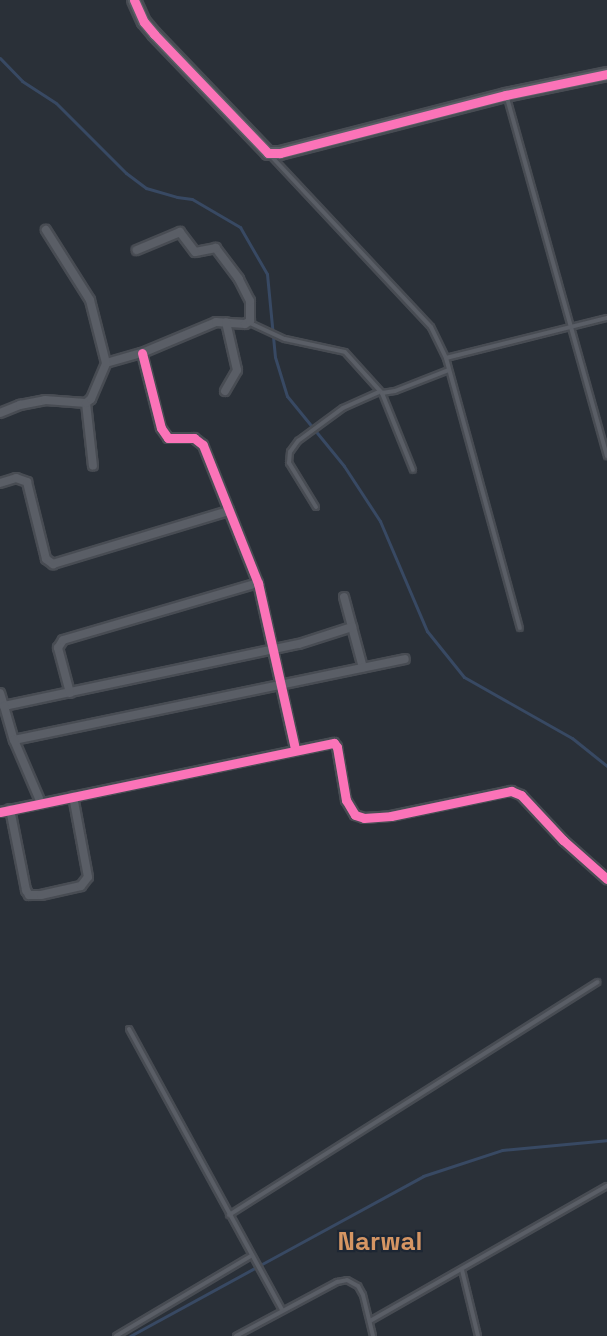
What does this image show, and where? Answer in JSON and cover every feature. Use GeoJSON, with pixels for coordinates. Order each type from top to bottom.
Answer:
{"type":"FeatureCollection","features":[{"type":"Feature","properties":{"kind":"street"},"geometry":{"type":"LineString","coordinates":[[134,0],[144,22],[154,34],[268,153],[280,153],[506,95],[607,74]]}},
{"type":"Feature","properties":{"kind":"street"},"geometry":{"type":"LineString","coordinates":[[0,413],[45,400],[86,403],[91,399],[106,363],[90,300],[46,230]]}},
{"type":"Feature","properties":{"kind":"street"},"geometry":{"type":"LineString","coordinates":[[106,363],[142,353],[210,324],[226,321],[249,322],[252,310],[249,301],[239,279],[216,248],[195,252],[180,232],[137,250]]}},
{"type":"Feature","properties":{"kind":"street"},"geometry":{"type":"LineString","coordinates":[[225,391],[237,370],[226,321]]}},
{"type":"Feature","properties":{"kind":"street"},"geometry":{"type":"LineString","coordinates":[[142,353],[161,428],[168,438],[194,438],[203,444],[258,583],[283,684],[295,749]]}},
{"type":"Feature","properties":{"kind":"street"},"geometry":{"type":"LineString","coordinates":[[86,403],[93,466]]}},
{"type":"Feature","properties":{"kind":"street"},"geometry":{"type":"LineString","coordinates":[[0,483],[16,478],[27,482],[46,560],[53,564],[229,512]]}},
{"type":"Feature","properties":{"kind":"street"},"geometry":{"type":"LineString","coordinates":[[70,693],[58,648],[63,640],[258,583]]}},
{"type":"Feature","properties":{"kind":"street"},"geometry":{"type":"LineString","coordinates":[[344,597],[363,668]]}},
{"type":"Feature","properties":{"kind":"street"},"geometry":{"type":"LineString","coordinates":[[4,706],[274,649],[352,627]]}},
{"type":"Feature","properties":{"kind":"street"},"geometry":{"type":"LineString","coordinates":[[14,740],[405,659]]}},
{"type":"Feature","properties":{"kind":"street"},"geometry":{"type":"LineString","coordinates":[[0,693],[14,740],[40,803]]}},
{"type":"Feature","properties":{"kind":"street"},"geometry":{"type":"LineString","coordinates":[[0,812],[295,749],[334,743],[337,747],[346,800],[355,815],[364,818],[391,816],[504,791],[516,793],[607,879]]}},
{"type":"Feature","properties":{"kind":"street"},"geometry":{"type":"LineString","coordinates":[[10,809],[26,890],[29,895],[41,895],[81,886],[88,877],[73,796]]}},
{"type":"Feature","properties":{"kind":"lane"},"geometry":{"type":"LineString","coordinates":[[506,95],[607,456]]}},
{"type":"Feature","properties":{"kind":"lane"},"geometry":{"type":"LineString","coordinates":[[268,153],[423,316],[446,358],[520,628]]}},
{"type":"Feature","properties":{"kind":"lane"},"geometry":{"type":"LineString","coordinates":[[446,358],[607,318]]}},
{"type":"Feature","properties":{"kind":"lane"},"geometry":{"type":"LineString","coordinates":[[249,322],[280,338],[345,352],[381,392],[413,470]]}},
{"type":"Feature","properties":{"kind":"lane"},"geometry":{"type":"LineString","coordinates":[[316,507],[289,463],[290,452],[298,441],[343,408],[381,392],[395,391],[449,370]]}},
{"type":"Feature","properties":{"kind":"lane"},"geometry":{"type":"LineString","coordinates":[[229,1215],[597,982]]}},
{"type":"Feature","properties":{"kind":"lane"},"geometry":{"type":"LineString","coordinates":[[129,1029],[282,1310]]}},
{"type":"Feature","properties":{"kind":"lane"},"geometry":{"type":"LineString","coordinates":[[370,1321],[607,1186]]}},
{"type":"Feature","properties":{"kind":"lane"},"geometry":{"type":"LineString","coordinates":[[116,1336],[251,1256]]}},
{"type":"Feature","properties":{"kind":"lane"},"geometry":{"type":"LineString","coordinates":[[462,1270],[478,1336]]}},
{"type":"Feature","properties":{"kind":"lane"},"geometry":{"type":"LineString","coordinates":[[236,1336],[337,1282],[347,1280],[358,1286],[373,1336]]}},
{"type":"Feature","properties":{"kind":"waterway"},"geometry":{"type":"LineString","coordinates":[[0,58],[22,81],[56,103],[126,173],[146,188],[192,199],[240,227],[267,274],[275,357],[287,396],[344,466],[380,521],[427,631],[464,677],[572,738],[607,766]]}},
{"type":"Feature","properties":{"kind":"waterway"},"geometry":{"type":"LineString","coordinates":[[130,1336],[423,1176],[502,1150],[607,1140]]}},
{"type":"Feature","properties":{"kind":"cycle path"},"geometry":{"type":"LineString","coordinates":[[134,0],[144,22],[154,34],[268,153],[280,153],[506,95],[607,74]]}},
{"type":"Feature","properties":{"kind":"cycle path"},"geometry":{"type":"LineString","coordinates":[[142,353],[161,428],[168,438],[194,438],[203,445],[258,583],[295,749]]}},
{"type":"Feature","properties":{"kind":"cycle path"},"geometry":{"type":"LineString","coordinates":[[0,812],[334,743],[337,747],[346,800],[355,815],[364,818],[391,816],[511,791],[521,795],[563,840],[607,879]]}},
{"type":"Feature","properties":{"kind":"district","name":"Narwal"},"geometry":{"type":"Point","coordinates":[380,1242]}}]}
